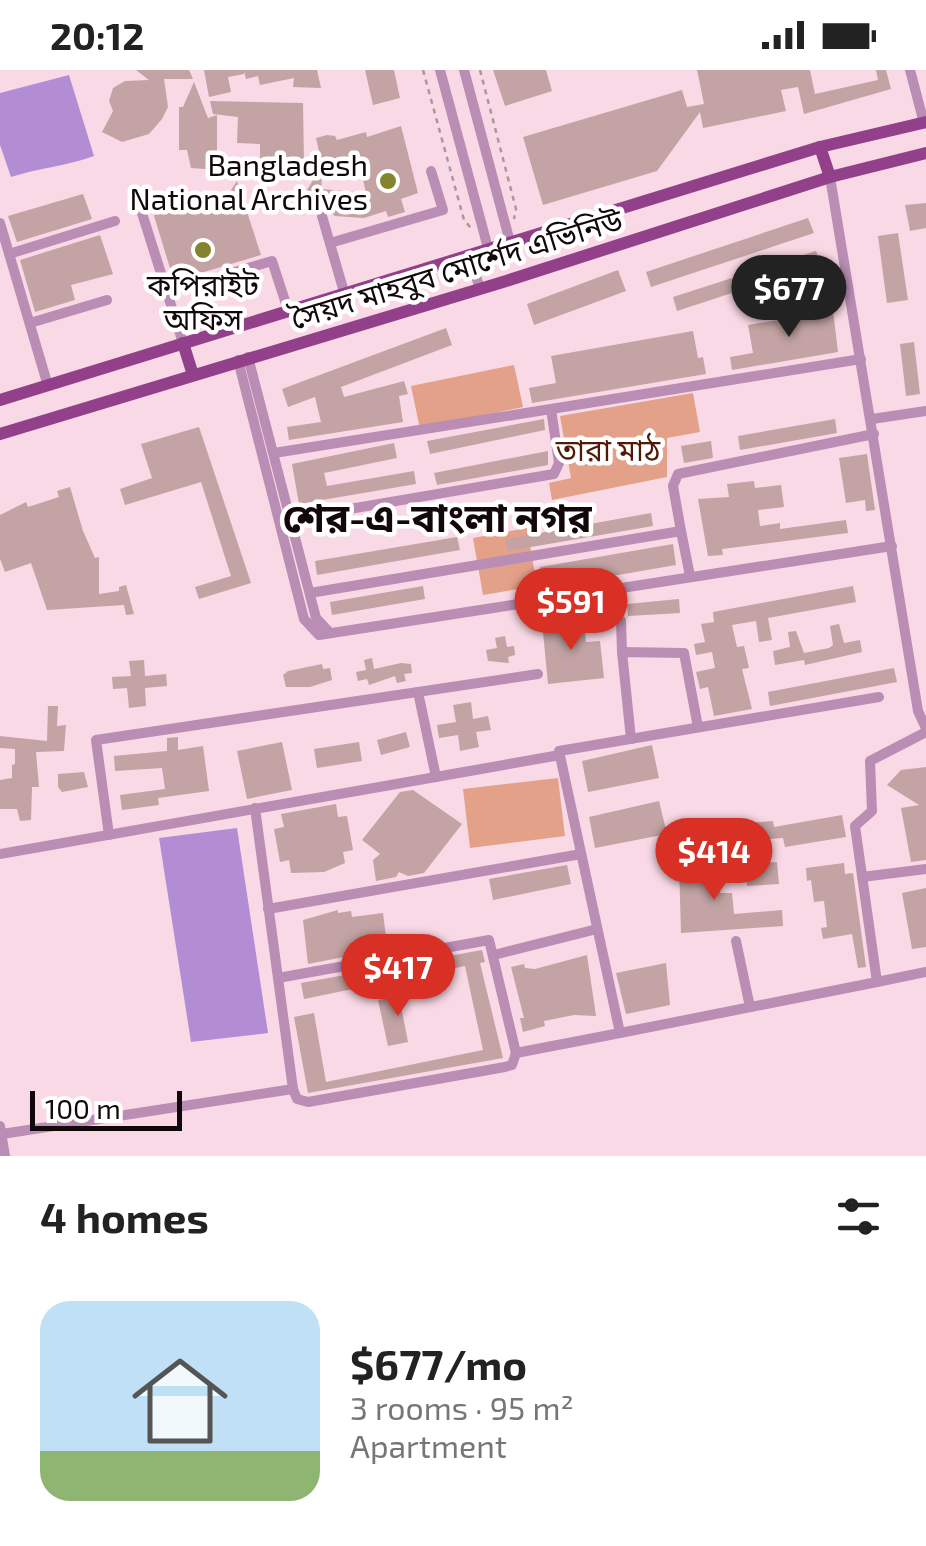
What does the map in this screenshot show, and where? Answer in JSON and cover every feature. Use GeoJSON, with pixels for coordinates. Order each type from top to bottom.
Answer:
{"type":"FeatureCollection","features":[{"type":"Feature","properties":{"kind":"main road","name":"সৈয়দ মাহবুব মোর্শেদ এভিনিউ"},"geometry":{"type":"LineString","coordinates":[[0,400],[469,254],[486,241],[820,147],[925,122]]}},
{"type":"Feature","properties":{"kind":"main road"},"geometry":{"type":"LineString","coordinates":[[820,147],[830,178]]}},
{"type":"Feature","properties":{"kind":"main road","name":"সৈয়দ মাহবুব মোর্শেদ এভিনিউ"},"geometry":{"type":"LineString","coordinates":[[0,434],[830,178],[926,153]]}},
{"type":"Feature","properties":{"kind":"main road"},"geometry":{"type":"LineString","coordinates":[[184,343],[193,375]]}},
{"type":"Feature","properties":{"kind":"street"},"geometry":{"type":"LineString","coordinates":[[440,70],[486,241]]}},
{"type":"Feature","properties":{"kind":"street"},"geometry":{"type":"LineString","coordinates":[[464,70],[508,235]]}},
{"type":"Feature","properties":{"kind":"street"},"geometry":{"type":"LineString","coordinates":[[910,70],[925,122]]}},
{"type":"Feature","properties":{"kind":"street"},"geometry":{"type":"LineString","coordinates":[[330,243],[443,210],[432,171]]}},
{"type":"Feature","properties":{"kind":"street"},"geometry":{"type":"LineString","coordinates":[[830,178],[918,710],[926,730],[870,761],[872,811],[856,826],[877,982]]}},
{"type":"Feature","properties":{"kind":"street"},"geometry":{"type":"LineString","coordinates":[[140,210],[184,343]]}},
{"type":"Feature","properties":{"kind":"street"},"geometry":{"type":"LineString","coordinates":[[322,216],[344,292]]}},
{"type":"Feature","properties":{"kind":"street"},"geometry":{"type":"LineString","coordinates":[[9,254],[115,221]]}},
{"type":"Feature","properties":{"kind":"street"},"geometry":{"type":"LineString","coordinates":[[0,223],[48,386]]}},
{"type":"Feature","properties":{"kind":"street"},"geometry":{"type":"LineString","coordinates":[[469,254],[480,288]]}},
{"type":"Feature","properties":{"kind":"street"},"geometry":{"type":"LineString","coordinates":[[167,292],[272,261],[288,310]]}},
{"type":"Feature","properties":{"kind":"street"},"geometry":{"type":"LineString","coordinates":[[30,323],[107,300]]}},
{"type":"Feature","properties":{"kind":"street"},"geometry":{"type":"LineString","coordinates":[[243,359],[274,452],[279,495],[291,519],[320,624],[331,634]]}},
{"type":"Feature","properties":{"kind":"street"},"geometry":{"type":"LineString","coordinates":[[243,359],[279,495],[304,619],[318,634],[892,546]]}},
{"type":"Feature","properties":{"kind":"street"},"geometry":{"type":"LineString","coordinates":[[274,452],[861,359]]}},
{"type":"Feature","properties":{"kind":"street"},"geometry":{"type":"LineString","coordinates":[[291,519],[554,474],[559,463],[551,409]]}},
{"type":"Feature","properties":{"kind":"street"},"geometry":{"type":"LineString","coordinates":[[872,419],[926,411]]}},
{"type":"Feature","properties":{"kind":"street"},"geometry":{"type":"LineString","coordinates":[[690,576],[673,486],[678,474],[874,434]]}},
{"type":"Feature","properties":{"kind":"street"},"geometry":{"type":"LineString","coordinates":[[310,592],[681,532]]}},
{"type":"Feature","properties":{"kind":"street"},"geometry":{"type":"LineString","coordinates":[[620,621],[631,739]]}},
{"type":"Feature","properties":{"kind":"street"},"geometry":{"type":"LineString","coordinates":[[622,652],[684,653],[698,728]]}},
{"type":"Feature","properties":{"kind":"street"},"geometry":{"type":"LineString","coordinates":[[109,835],[96,740],[538,674]]}},
{"type":"Feature","properties":{"kind":"street"},"geometry":{"type":"LineString","coordinates":[[418,692],[436,777]]}},
{"type":"Feature","properties":{"kind":"street"},"geometry":{"type":"LineString","coordinates":[[620,1033],[559,751],[879,697]]}},
{"type":"Feature","properties":{"kind":"street"},"geometry":{"type":"LineString","coordinates":[[0,854],[560,755]]}},
{"type":"Feature","properties":{"kind":"street"},"geometry":{"type":"LineString","coordinates":[[255,808],[293,1089],[297,1098],[308,1102],[505,1067],[516,1060],[490,940],[278,978]]}},
{"type":"Feature","properties":{"kind":"street"},"geometry":{"type":"LineString","coordinates":[[268,909],[581,854]]}},
{"type":"Feature","properties":{"kind":"street"},"geometry":{"type":"LineString","coordinates":[[862,876],[926,869]]}},
{"type":"Feature","properties":{"kind":"street"},"geometry":{"type":"LineString","coordinates":[[494,955],[597,929]]}},
{"type":"Feature","properties":{"kind":"street"},"geometry":{"type":"LineString","coordinates":[[736,940],[750,1007]]}},
{"type":"Feature","properties":{"kind":"street"},"geometry":{"type":"LineString","coordinates":[[516,1053],[926,972]]}},
{"type":"Feature","properties":{"kind":"street"},"geometry":{"type":"LineString","coordinates":[[5,1156],[1,1130],[293,1089]]}},
{"type":"Feature","properties":{"kind":"path"},"geometry":{"type":"LineString","coordinates":[[424,70],[464,220],[486,241]]}},
{"type":"Feature","properties":{"kind":"path"},"geometry":{"type":"LineString","coordinates":[[480,70],[516,209],[508,235]]}},
{"type":"Feature","properties":{"kind":"green space"},"geometry":{"type":"Polygon","coordinates":[[[514,365],[523,407],[420,429],[411,386],[514,365]]]}},
{"type":"Feature","properties":{"kind":"green space","name":"তারা মাঠ"},"geometry":{"type":"Polygon","coordinates":[[[693,393],[700,432],[667,438],[667,477],[552,500],[549,483],[571,478],[560,416],[693,393]]]}},
{"type":"Feature","properties":{"kind":"green space"},"geometry":{"type":"Polygon","coordinates":[[[527,528],[537,586],[483,595],[473,538],[527,528]]]}},
{"type":"Feature","properties":{"kind":"green space"},"geometry":{"type":"Polygon","coordinates":[[[558,778],[565,836],[470,848],[463,789],[558,778]]]}},
{"type":"Feature","properties":{"kind":"shaded area"},"geometry":{"type":"Polygon","coordinates":[[[69,75],[94,156],[11,177],[0,145],[0,93],[69,75]]]}},
{"type":"Feature","properties":{"kind":"shaded area"},"geometry":{"type":"Polygon","coordinates":[[[237,828],[268,1033],[191,1042],[159,838],[237,828]]]}},
{"type":"Feature","properties":{"kind":"building"},"geometry":{"type":"Polygon","coordinates":[[[136,70],[189,70],[193,79],[164,79],[168,107],[162,119],[149,134],[122,142],[102,132],[113,111],[109,101],[113,88],[125,81],[149,80],[136,70]]]}},
{"type":"Feature","properties":{"kind":"building"},"geometry":{"type":"Polygon","coordinates":[[[204,70],[317,70],[321,88],[293,87],[294,78],[260,85],[258,76],[246,79],[244,71],[228,77],[231,92],[209,97],[204,70]]]}},
{"type":"Feature","properties":{"kind":"building"},"geometry":{"type":"Polygon","coordinates":[[[365,70],[394,70],[400,98],[373,105],[365,70]]]}},
{"type":"Feature","properties":{"kind":"building"},"geometry":{"type":"Polygon","coordinates":[[[493,70],[546,70],[552,91],[505,106],[493,70]]]}},
{"type":"Feature","properties":{"kind":"building"},"geometry":{"type":"Polygon","coordinates":[[[697,70],[810,70],[815,94],[878,80],[876,70],[886,70],[891,89],[804,114],[798,87],[781,90],[786,111],[703,128],[700,112],[657,171],[543,205],[523,137],[682,90],[687,107],[704,104],[697,70]]]}},
{"type":"Feature","properties":{"kind":"building"},"geometry":{"type":"Polygon","coordinates":[[[194,82],[208,118],[217,115],[217,156],[222,156],[222,160],[260,161],[260,144],[237,143],[238,117],[213,114],[210,101],[303,103],[304,164],[322,165],[316,138],[327,135],[337,140],[366,132],[367,137],[401,126],[418,193],[401,199],[405,212],[388,217],[386,211],[364,218],[335,216],[323,207],[314,212],[305,210],[308,203],[302,198],[315,177],[191,168],[187,150],[179,150],[179,107],[183,107],[194,82]],[[360,166],[321,174],[322,189],[366,193],[360,166]]]}},
{"type":"Feature","properties":{"kind":"building"},"geometry":{"type":"Polygon","coordinates":[[[237,181],[261,255],[174,281],[154,216],[165,200],[178,208],[229,193],[237,181]]]}},
{"type":"Feature","properties":{"kind":"building"},"geometry":{"type":"Polygon","coordinates":[[[83,194],[92,219],[17,242],[8,216],[83,194]]]}},
{"type":"Feature","properties":{"kind":"building"},"geometry":{"type":"Polygon","coordinates":[[[926,203],[926,228],[910,231],[905,205],[926,203]]]}},
{"type":"Feature","properties":{"kind":"building"},"geometry":{"type":"Polygon","coordinates":[[[808,218],[814,233],[651,287],[646,272],[808,218]]]}},
{"type":"Feature","properties":{"kind":"building"},"geometry":{"type":"Polygon","coordinates":[[[898,233],[908,300],[887,303],[878,236],[898,233]]]}},
{"type":"Feature","properties":{"kind":"building"},"geometry":{"type":"Polygon","coordinates":[[[100,235],[113,274],[71,285],[75,300],[35,312],[20,260],[100,235]]]}},
{"type":"Feature","properties":{"kind":"building"},"geometry":{"type":"Polygon","coordinates":[[[816,251],[821,264],[677,311],[673,297],[816,251]]]}},
{"type":"Feature","properties":{"kind":"building"},"geometry":{"type":"Polygon","coordinates":[[[618,270],[626,291],[534,325],[527,304],[618,270]]]}},
{"type":"Feature","properties":{"kind":"building"},"geometry":{"type":"Polygon","coordinates":[[[833,311],[838,352],[732,370],[730,357],[753,353],[748,325],[833,311]]]}},
{"type":"Feature","properties":{"kind":"building"},"geometry":{"type":"Polygon","coordinates":[[[446,328],[452,345],[341,387],[344,397],[404,381],[408,394],[399,396],[403,422],[289,440],[287,427],[321,422],[315,397],[288,407],[282,389],[446,328]]]}},
{"type":"Feature","properties":{"kind":"building"},"geometry":{"type":"Polygon","coordinates":[[[693,331],[698,358],[703,357],[706,374],[532,403],[529,388],[556,383],[551,356],[693,331]]]}},
{"type":"Feature","properties":{"kind":"building"},"geometry":{"type":"Polygon","coordinates":[[[914,342],[920,394],[906,396],[900,344],[914,342]]]}},
{"type":"Feature","properties":{"kind":"building"},"geometry":{"type":"Polygon","coordinates":[[[544,419],[545,430],[430,454],[427,441],[544,419]]]}},
{"type":"Feature","properties":{"kind":"building"},"geometry":{"type":"Polygon","coordinates":[[[835,419],[837,433],[740,450],[738,436],[835,419]]]}},
{"type":"Feature","properties":{"kind":"building"},"geometry":{"type":"Polygon","coordinates":[[[199,427],[251,583],[199,599],[195,587],[231,576],[201,482],[125,505],[120,489],[152,478],[141,444],[199,427]]]}},
{"type":"Feature","properties":{"kind":"building"},"geometry":{"type":"Polygon","coordinates":[[[711,441],[713,458],[684,463],[681,446],[711,441]]]}},
{"type":"Feature","properties":{"kind":"building"},"geometry":{"type":"Polygon","coordinates":[[[394,443],[397,458],[324,473],[327,486],[414,471],[416,484],[299,504],[292,464],[394,443]]]}},
{"type":"Feature","properties":{"kind":"building"},"geometry":{"type":"Polygon","coordinates":[[[548,451],[548,465],[437,485],[434,473],[548,451]]]}},
{"type":"Feature","properties":{"kind":"building"},"geometry":{"type":"Polygon","coordinates":[[[867,454],[875,510],[866,511],[865,500],[846,503],[839,458],[867,454]]]}},
{"type":"Feature","properties":{"kind":"building"},"geometry":{"type":"Polygon","coordinates":[[[754,481],[755,488],[781,485],[784,507],[758,510],[760,526],[780,523],[780,529],[846,520],[848,533],[722,549],[723,555],[708,556],[698,499],[729,497],[727,484],[754,481]]]}},
{"type":"Feature","properties":{"kind":"building"},"geometry":{"type":"Polygon","coordinates":[[[70,487],[83,531],[95,558],[99,557],[99,594],[119,591],[119,587],[126,585],[134,614],[126,615],[124,605],[47,610],[31,563],[5,572],[0,559],[0,515],[26,502],[28,507],[59,497],[57,491],[70,487]]]}},
{"type":"Feature","properties":{"kind":"building"},"geometry":{"type":"Polygon","coordinates":[[[651,513],[653,526],[508,551],[506,539],[651,513]]]}},
{"type":"Feature","properties":{"kind":"building"},"geometry":{"type":"Polygon","coordinates":[[[457,537],[460,550],[317,575],[315,561],[457,537]]]}},
{"type":"Feature","properties":{"kind":"building"},"geometry":{"type":"Polygon","coordinates":[[[673,544],[676,565],[543,588],[540,567],[673,544]]]}},
{"type":"Feature","properties":{"kind":"building"},"geometry":{"type":"Polygon","coordinates":[[[423,586],[425,599],[332,615],[330,602],[423,586]]]}},
{"type":"Feature","properties":{"kind":"building"},"geometry":{"type":"Polygon","coordinates":[[[853,586],[856,602],[768,618],[772,640],[759,642],[756,621],[732,625],[737,647],[744,646],[749,668],[742,669],[752,709],[714,716],[708,687],[700,689],[696,672],[715,668],[712,652],[696,655],[694,644],[705,642],[701,624],[714,622],[713,612],[853,586]]]}},
{"type":"Feature","properties":{"kind":"building"},"geometry":{"type":"Polygon","coordinates":[[[679,599],[680,613],[628,616],[627,604],[679,599]]]}},
{"type":"Feature","properties":{"kind":"building"},"geometry":{"type":"Polygon","coordinates":[[[583,618],[586,642],[600,641],[604,678],[548,684],[542,622],[583,618]]]}},
{"type":"Feature","properties":{"kind":"building"},"geometry":{"type":"Polygon","coordinates":[[[839,624],[844,643],[860,640],[862,652],[805,665],[804,660],[775,665],[773,651],[790,647],[788,632],[796,631],[804,653],[833,645],[830,626],[839,624]]]}},
{"type":"Feature","properties":{"kind":"building"},"geometry":{"type":"Polygon","coordinates":[[[505,636],[507,647],[514,646],[515,655],[508,657],[509,663],[488,661],[486,650],[497,648],[495,638],[505,636]]]}},
{"type":"Feature","properties":{"kind":"building"},"geometry":{"type":"Polygon","coordinates":[[[372,658],[374,669],[411,664],[412,673],[404,674],[406,681],[397,683],[395,676],[369,685],[367,679],[358,681],[356,672],[366,670],[364,660],[372,658]]]}},
{"type":"Feature","properties":{"kind":"building"},"geometry":{"type":"Polygon","coordinates":[[[144,660],[145,676],[166,674],[167,686],[145,688],[146,706],[129,708],[127,688],[113,689],[112,677],[131,676],[129,661],[144,660]]]}},
{"type":"Feature","properties":{"kind":"building"},"geometry":{"type":"Polygon","coordinates":[[[322,664],[323,669],[330,668],[332,680],[310,687],[286,687],[283,675],[288,671],[322,664]]]}},
{"type":"Feature","properties":{"kind":"building"},"geometry":{"type":"Polygon","coordinates":[[[894,668],[897,682],[770,706],[768,692],[894,668]]]}},
{"type":"Feature","properties":{"kind":"building"},"geometry":{"type":"Polygon","coordinates":[[[471,702],[473,719],[488,716],[491,730],[476,732],[479,747],[460,751],[458,735],[439,738],[437,725],[456,722],[453,705],[471,702]]]}},
{"type":"Feature","properties":{"kind":"building"},"geometry":{"type":"Polygon","coordinates":[[[48,706],[58,706],[57,726],[66,725],[64,751],[36,752],[39,787],[32,787],[31,820],[20,821],[17,809],[0,809],[0,780],[12,778],[15,749],[0,748],[0,736],[47,741],[48,706]]]}},
{"type":"Feature","properties":{"kind":"building"},"geometry":{"type":"Polygon","coordinates":[[[406,732],[410,747],[381,755],[377,740],[406,732]]]}},
{"type":"Feature","properties":{"kind":"building"},"geometry":{"type":"Polygon","coordinates":[[[178,737],[178,750],[203,746],[209,791],[158,798],[159,805],[122,810],[120,795],[165,789],[162,768],[115,771],[114,756],[167,751],[167,738],[178,737]]]}},
{"type":"Feature","properties":{"kind":"building"},"geometry":{"type":"Polygon","coordinates":[[[282,742],[292,790],[247,799],[237,751],[282,742]]]}},
{"type":"Feature","properties":{"kind":"building"},"geometry":{"type":"Polygon","coordinates":[[[359,742],[362,761],[317,768],[314,749],[359,742]]]}},
{"type":"Feature","properties":{"kind":"building"},"geometry":{"type":"Polygon","coordinates":[[[652,745],[659,778],[588,792],[582,761],[652,745]]]}},
{"type":"Feature","properties":{"kind":"building"},"geometry":{"type":"Polygon","coordinates":[[[926,767],[926,860],[911,862],[901,808],[919,805],[887,785],[901,770],[926,767]]]}},
{"type":"Feature","properties":{"kind":"building"},"geometry":{"type":"Polygon","coordinates":[[[84,772],[88,787],[62,792],[58,787],[58,774],[84,772]]]}},
{"type":"Feature","properties":{"kind":"building"},"geometry":{"type":"Polygon","coordinates":[[[413,790],[462,824],[424,873],[408,876],[399,872],[396,877],[376,881],[373,860],[380,854],[362,840],[400,792],[413,790]]]}},
{"type":"Feature","properties":{"kind":"building"},"geometry":{"type":"Polygon","coordinates":[[[659,801],[667,834],[595,848],[589,817],[659,801]]]}},
{"type":"Feature","properties":{"kind":"building"},"geometry":{"type":"Polygon","coordinates":[[[336,804],[338,817],[347,816],[353,850],[343,852],[345,863],[324,872],[291,873],[289,860],[280,862],[274,829],[284,827],[281,814],[336,804]]]}},
{"type":"Feature","properties":{"kind":"building"},"geometry":{"type":"Polygon","coordinates":[[[842,815],[846,837],[785,847],[783,838],[744,841],[743,837],[730,838],[730,842],[674,847],[672,829],[773,821],[774,827],[842,815]]]}},
{"type":"Feature","properties":{"kind":"building"},"geometry":{"type":"Polygon","coordinates":[[[718,862],[720,893],[732,893],[734,914],[782,910],[783,926],[681,933],[679,864],[718,862]]]}},
{"type":"Feature","properties":{"kind":"building"},"geometry":{"type":"Polygon","coordinates":[[[777,862],[779,884],[747,886],[746,864],[777,862]]]}},
{"type":"Feature","properties":{"kind":"building"},"geometry":{"type":"Polygon","coordinates":[[[844,863],[845,874],[853,873],[866,967],[858,968],[852,934],[823,939],[821,928],[827,927],[824,901],[814,902],[811,880],[807,881],[806,868],[844,863]]]}},
{"type":"Feature","properties":{"kind":"building"},"geometry":{"type":"Polygon","coordinates":[[[567,865],[571,884],[493,900],[489,879],[567,865]]]}},
{"type":"Feature","properties":{"kind":"building"},"geometry":{"type":"Polygon","coordinates":[[[926,888],[926,947],[912,949],[902,893],[926,888]]]}},
{"type":"Feature","properties":{"kind":"building"},"geometry":{"type":"Polygon","coordinates":[[[338,910],[351,911],[352,917],[383,913],[387,944],[358,948],[359,954],[308,964],[303,920],[338,910]]]}},
{"type":"Feature","properties":{"kind":"building"},"geometry":{"type":"Polygon","coordinates":[[[482,950],[485,962],[480,963],[503,1058],[308,1093],[294,1017],[314,1013],[326,1082],[483,1050],[465,966],[304,999],[301,983],[482,950]]]}},
{"type":"Feature","properties":{"kind":"building"},"geometry":{"type":"Polygon","coordinates":[[[587,955],[596,1016],[574,1015],[544,1021],[545,1026],[523,1032],[520,1018],[524,1018],[511,967],[524,964],[525,968],[535,969],[587,955]]]}},
{"type":"Feature","properties":{"kind":"building"},"geometry":{"type":"Polygon","coordinates":[[[666,963],[670,1005],[626,1014],[616,973],[666,963]]]}},
{"type":"Feature","properties":{"kind":"building"},"geometry":{"type":"Polygon","coordinates":[[[399,996],[408,1042],[388,1046],[378,1000],[399,996]]]}},
{"type":"Feature","properties":{"kind":"place","name":"Bangladesh National Archives"},"geometry":{"type":"Point","coordinates":[388,181]}},
{"type":"Feature","properties":{"kind":"place","name":"কপিরাইট অফিস"},"geometry":{"type":"Point","coordinates":[203,250]}},
{"type":"Feature","properties":{"kind":"district","name":"শের-এ-বাংলা নগর"},"geometry":{"type":"Point","coordinates":[437,516]}}]}
